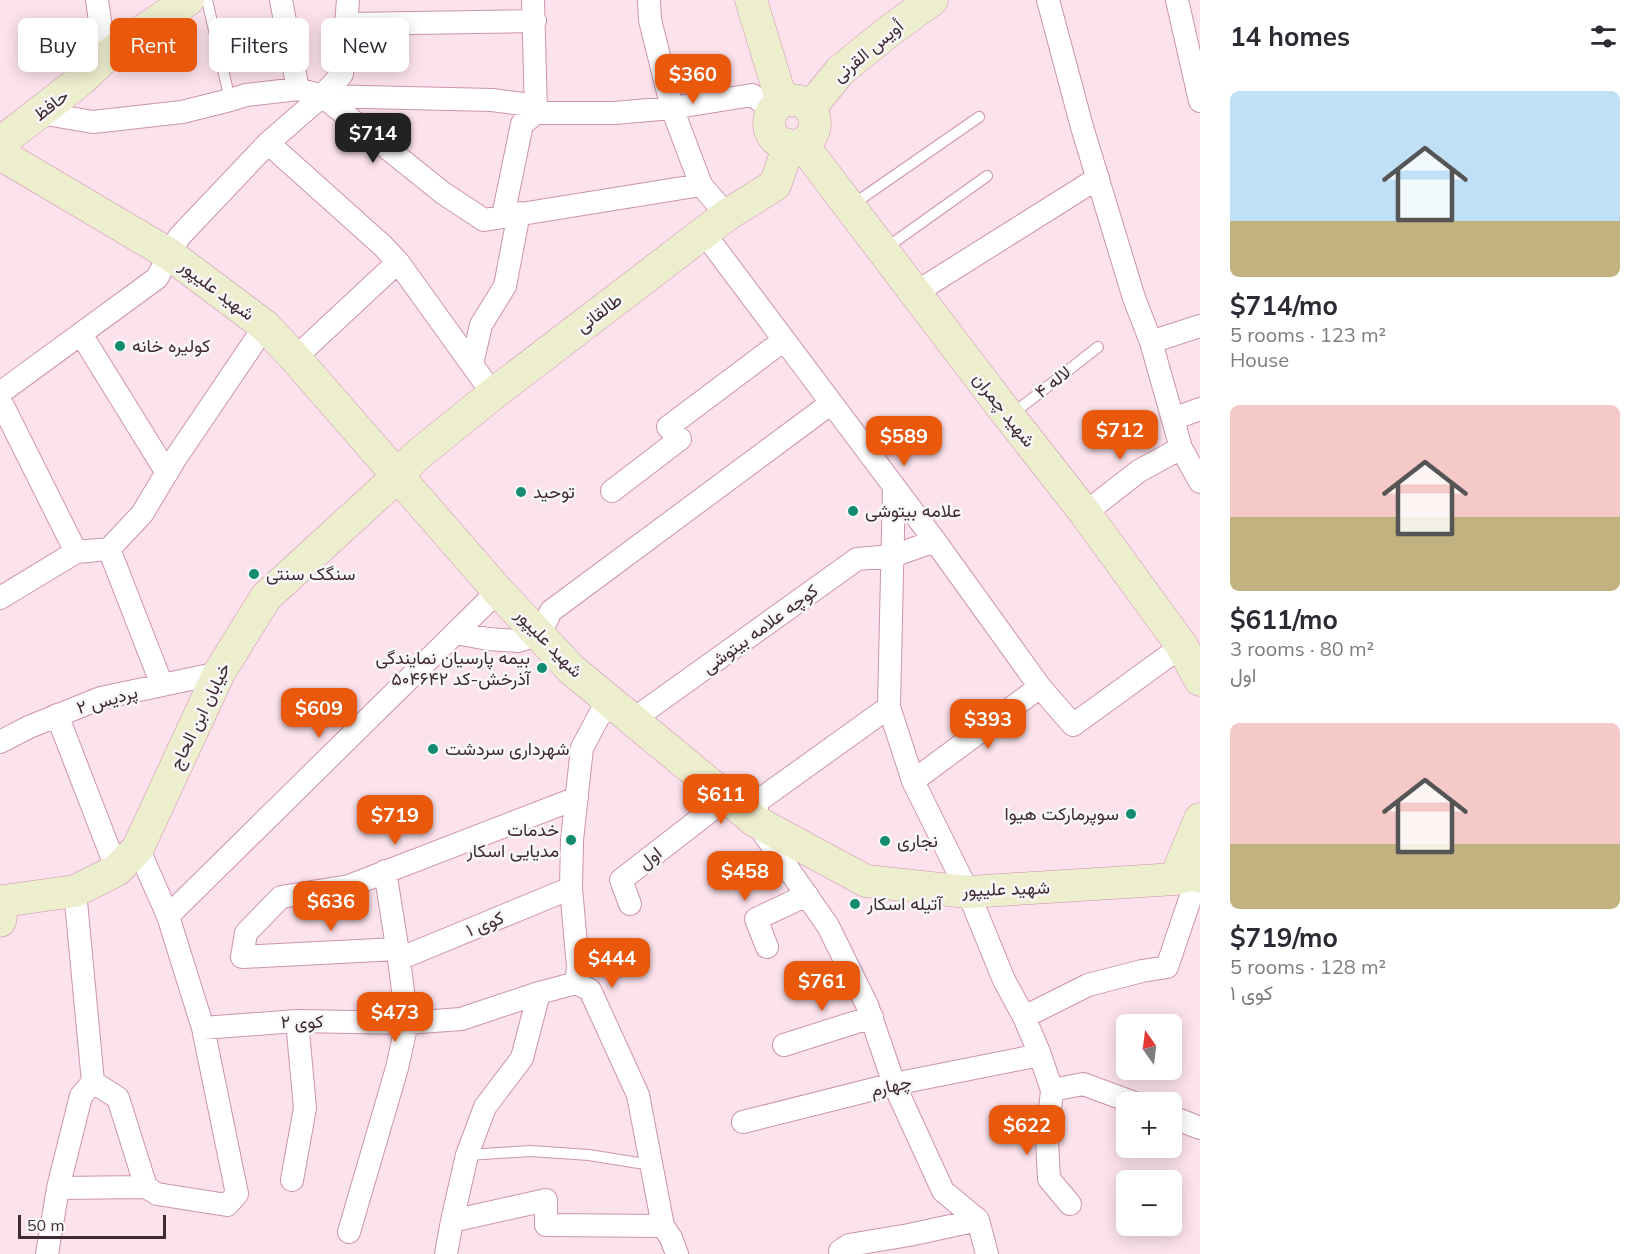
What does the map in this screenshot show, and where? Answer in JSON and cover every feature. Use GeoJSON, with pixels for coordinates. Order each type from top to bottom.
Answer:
{"type":"FeatureCollection","features":[{"type":"Feature","properties":{"kind":"main road"},"geometry":{"type":"LineString","coordinates":[[751,0],[788,107]]}},
{"type":"Feature","properties":{"kind":"main road","name":"أویس القرنی"},"geometry":{"type":"LineString","coordinates":[[788,107],[840,71],[932,0]]}},
{"type":"Feature","properties":{"kind":"main road","name":"حافظ"},"geometry":{"type":"LineString","coordinates":[[2,140],[81,80],[105,57],[188,1]]}},
{"type":"Feature","properties":{"kind":"main road"},"geometry":{"type":"LineString","coordinates":[[788,107],[813,114],[815,128],[808,139],[796,144],[782,143],[776,139],[769,125],[770,117],[788,107]]}},
{"type":"Feature","properties":{"kind":"main road","name":"شهید علیپور"},"geometry":{"type":"LineString","coordinates":[[2,140],[169,254],[264,326],[295,358],[498,591],[571,669],[755,821],[866,880],[968,892],[1192,885]]}},
{"type":"Feature","properties":{"kind":"main road","name":"شهید چمران"},"geometry":{"type":"LineString","coordinates":[[796,144],[850,207],[1009,417],[1085,513],[1182,646],[1200,680]]}},
{"type":"Feature","properties":{"kind":"main road","name":"طالقانی"},"geometry":{"type":"LineString","coordinates":[[398,476],[414,458],[493,394],[716,224],[775,185],[796,144]]}},
{"type":"Feature","properties":{"kind":"main road","name":"خیابان ابن الحاج"},"geometry":{"type":"LineString","coordinates":[[127,859],[219,673],[266,597],[398,476]]}},
{"type":"Feature","properties":{"kind":"main road"},"geometry":{"type":"LineString","coordinates":[[1192,885],[1200,819]]}},
{"type":"Feature","properties":{"kind":"main road"},"geometry":{"type":"LineString","coordinates":[[0,921],[3,901],[75,891],[127,859]]}},
{"type":"Feature","properties":{"kind":"street"},"geometry":{"type":"LineString","coordinates":[[97,0],[105,57]]}},
{"type":"Feature","properties":{"kind":"street"},"geometry":{"type":"LineString","coordinates":[[281,0],[298,89]]}},
{"type":"Feature","properties":{"kind":"street"},"geometry":{"type":"LineString","coordinates":[[347,18],[348,0]]}},
{"type":"Feature","properties":{"kind":"street"},"geometry":{"type":"LineString","coordinates":[[649,0],[650,20],[672,108],[716,224],[784,340],[894,486],[1040,687],[1073,725],[1182,646]]}},
{"type":"Feature","properties":{"kind":"street"},"geometry":{"type":"LineString","coordinates":[[1048,0],[1082,127],[1134,298],[1152,342],[1181,447],[1200,482]]}},
{"type":"Feature","properties":{"kind":"street"},"geometry":{"type":"LineString","coordinates":[[1177,0],[1200,100]]}},
{"type":"Feature","properties":{"kind":"street"},"geometry":{"type":"LineString","coordinates":[[409,20],[534,11],[537,113]]}},
{"type":"Feature","properties":{"kind":"street"},"geometry":{"type":"LineString","coordinates":[[0,393],[157,278],[178,237],[268,143],[322,96],[342,72]]}},
{"type":"Feature","properties":{"kind":"street"},"geometry":{"type":"LineString","coordinates":[[40,113],[93,122],[182,112],[246,95],[298,89],[322,96],[492,100],[523,104],[537,113],[614,113],[672,108],[752,94],[788,107]]}},
{"type":"Feature","properties":{"kind":"street"},"geometry":{"type":"LineString","coordinates":[[322,96],[443,193],[484,220],[700,185]]}},
{"type":"Feature","properties":{"kind":"street"},"geometry":{"type":"LineString","coordinates":[[472,363],[481,325],[506,286],[511,215],[522,124],[537,113]]}},
{"type":"Feature","properties":{"kind":"street"},"geometry":{"type":"LineString","coordinates":[[268,143],[398,262],[493,394]]}},
{"type":"Feature","properties":{"kind":"street"},"geometry":{"type":"LineString","coordinates":[[915,293],[1098,177]]}},
{"type":"Feature","properties":{"kind":"street"},"geometry":{"type":"LineString","coordinates":[[295,358],[398,262]]}},
{"type":"Feature","properties":{"kind":"street"},"geometry":{"type":"LineString","coordinates":[[0,598],[76,552],[109,549],[142,514],[167,472],[264,326]]}},
{"type":"Feature","properties":{"kind":"street"},"geometry":{"type":"LineString","coordinates":[[1152,342],[1200,326]]}},
{"type":"Feature","properties":{"kind":"street"},"geometry":{"type":"LineString","coordinates":[[81,334],[167,472]]}},
{"type":"Feature","properties":{"kind":"street"},"geometry":{"type":"LineString","coordinates":[[612,491],[680,440],[668,427],[784,340]]}},
{"type":"Feature","properties":{"kind":"street"},"geometry":{"type":"LineString","coordinates":[[0,400],[76,552]]}},
{"type":"Feature","properties":{"kind":"street"},"geometry":{"type":"LineString","coordinates":[[456,633],[488,639],[518,641],[540,634],[551,611],[830,404]]}},
{"type":"Feature","properties":{"kind":"street"},"geometry":{"type":"LineString","coordinates":[[1173,419],[1200,409]]}},
{"type":"Feature","properties":{"kind":"street"},"geometry":{"type":"LineString","coordinates":[[1085,513],[1139,471],[1181,447]]}},
{"type":"Feature","properties":{"kind":"street"},"geometry":{"type":"LineString","coordinates":[[894,486],[889,707],[913,781],[968,892],[1004,980],[1024,1017],[1040,1055],[1052,1090],[1047,1140],[1049,1179],[1070,1204]]}},
{"type":"Feature","properties":{"kind":"street","name":"کوچه علامه بیتوشی"},"geometry":{"type":"LineString","coordinates":[[576,983],[578,967],[571,888],[572,840],[582,748],[600,714],[645,711],[857,559],[893,556],[935,542]]}},
{"type":"Feature","properties":{"kind":"street"},"geometry":{"type":"LineString","coordinates":[[109,549],[162,685]]}},
{"type":"Feature","properties":{"kind":"street"},"geometry":{"type":"LineString","coordinates":[[168,916],[498,591]]}},
{"type":"Feature","properties":{"kind":"street","name":"پردیس ۲"},"geometry":{"type":"LineString","coordinates":[[0,742],[57,715],[101,698],[219,673]]}},
{"type":"Feature","properties":{"kind":"street"},"geometry":{"type":"LineString","coordinates":[[913,781],[1040,687]]}},
{"type":"Feature","properties":{"kind":"street"},"geometry":{"type":"LineString","coordinates":[[889,707],[758,801],[755,821],[828,926],[867,1005],[894,1084],[943,1191],[978,1220],[987,1254]]}},
{"type":"Feature","properties":{"kind":"street"},"geometry":{"type":"LineString","coordinates":[[57,715],[127,859],[168,916],[202,1028],[237,1194],[227,1204],[157,1194],[146,1187],[58,1188]]}},
{"type":"Feature","properties":{"kind":"street"},"geometry":{"type":"LineString","coordinates":[[349,1232],[397,1068],[407,1023],[385,871],[577,798]]}},
{"type":"Feature","properties":{"kind":"street","name":"اول"},"geometry":{"type":"LineString","coordinates":[[630,904],[621,880],[727,798]]}},
{"type":"Feature","properties":{"kind":"street","name":"کوی ۱"},"geometry":{"type":"LineString","coordinates":[[385,871],[349,886],[281,897],[246,933],[242,957],[398,954],[571,888]]}},
{"type":"Feature","properties":{"kind":"street"},"geometry":{"type":"LineString","coordinates":[[1024,1017],[1088,985],[1167,966],[1185,917],[1192,885]]}},
{"type":"Feature","properties":{"kind":"street"},"geometry":{"type":"LineString","coordinates":[[47,1254],[58,1188],[81,1096],[93,1082],[75,891]]}},
{"type":"Feature","properties":{"kind":"street"},"geometry":{"type":"LineString","coordinates":[[766,947],[756,919],[807,895]]}},
{"type":"Feature","properties":{"kind":"street"},"geometry":{"type":"LineString","coordinates":[[576,983],[590,990],[638,1095],[663,1226],[677,1254]]}},
{"type":"Feature","properties":{"kind":"street","name":"کوی ۲"},"geometry":{"type":"LineString","coordinates":[[202,1028],[297,1021],[407,1023],[461,1019],[576,983]]}},
{"type":"Feature","properties":{"kind":"street"},"geometry":{"type":"LineString","coordinates":[[446,1254],[467,1155],[485,1107],[522,1058],[539,993]]}},
{"type":"Feature","properties":{"kind":"street"},"geometry":{"type":"LineString","coordinates":[[784,1045],[872,1017]]}},
{"type":"Feature","properties":{"kind":"street"},"geometry":{"type":"LineString","coordinates":[[292,1180],[305,1108],[297,1021]]}},
{"type":"Feature","properties":{"kind":"street","name":"چهارم"},"geometry":{"type":"LineString","coordinates":[[743,1122],[894,1084],[1040,1055]]}},
{"type":"Feature","properties":{"kind":"street"},"geometry":{"type":"LineString","coordinates":[[93,1082],[118,1098],[146,1187]]}},
{"type":"Feature","properties":{"kind":"street"},"geometry":{"type":"LineString","coordinates":[[1052,1090],[1083,1084],[1116,1096]]}},
{"type":"Feature","properties":{"kind":"street"},"geometry":{"type":"LineString","coordinates":[[1182,1119],[1198,1123]]}},
{"type":"Feature","properties":{"kind":"street"},"geometry":{"type":"LineString","coordinates":[[452,1221],[546,1200],[546,1225],[663,1226]]}},
{"type":"Feature","properties":{"kind":"street"},"geometry":{"type":"LineString","coordinates":[[839,1253],[849,1245],[978,1220]]}},
{"type":"Feature","properties":{"kind":"lane"},"geometry":{"type":"LineString","coordinates":[[188,1],[230,100]]}},
{"type":"Feature","properties":{"kind":"lane"},"geometry":{"type":"LineString","coordinates":[[850,207],[979,117]]}},
{"type":"Feature","properties":{"kind":"lane"},"geometry":{"type":"LineString","coordinates":[[883,250],[987,176]]}},
{"type":"Feature","properties":{"kind":"lane","name":"لاله ۴"},"geometry":{"type":"LineString","coordinates":[[1009,417],[1098,346]]}},
{"type":"Feature","properties":{"kind":"lane"},"geometry":{"type":"LineString","coordinates":[[467,1155],[531,1151],[589,1155],[651,1165]]}},
{"type":"Feature","properties":{"kind":"place","name":"کولیره خانه"},"geometry":{"type":"Point","coordinates":[120,346]}},
{"type":"Feature","properties":{"kind":"place","name":"توحید"},"geometry":{"type":"Point","coordinates":[521,492]}},
{"type":"Feature","properties":{"kind":"place","name":"علامه بیتوشی"},"geometry":{"type":"Point","coordinates":[853,511]}},
{"type":"Feature","properties":{"kind":"place","name":"سنگک سنتی"},"geometry":{"type":"Point","coordinates":[254,574]}},
{"type":"Feature","properties":{"kind":"place","name":"بیمه پارسیان نمایندگی آذرخش-کد ۵۰۴۶۴۲"},"geometry":{"type":"Point","coordinates":[542,668]}},
{"type":"Feature","properties":{"kind":"place","name":"شهرداری سردشت"},"geometry":{"type":"Point","coordinates":[433,749]}},
{"type":"Feature","properties":{"kind":"place","name":"سوپرمارکت هیوا"},"geometry":{"type":"Point","coordinates":[1131,814]}},
{"type":"Feature","properties":{"kind":"place","name":"خدمات مدیایی اسکار"},"geometry":{"type":"Point","coordinates":[571,840]}},
{"type":"Feature","properties":{"kind":"place","name":"نجاری"},"geometry":{"type":"Point","coordinates":[885,841]}},
{"type":"Feature","properties":{"kind":"place","name":"آتیله اسکار"},"geometry":{"type":"Point","coordinates":[855,904]}}]}
